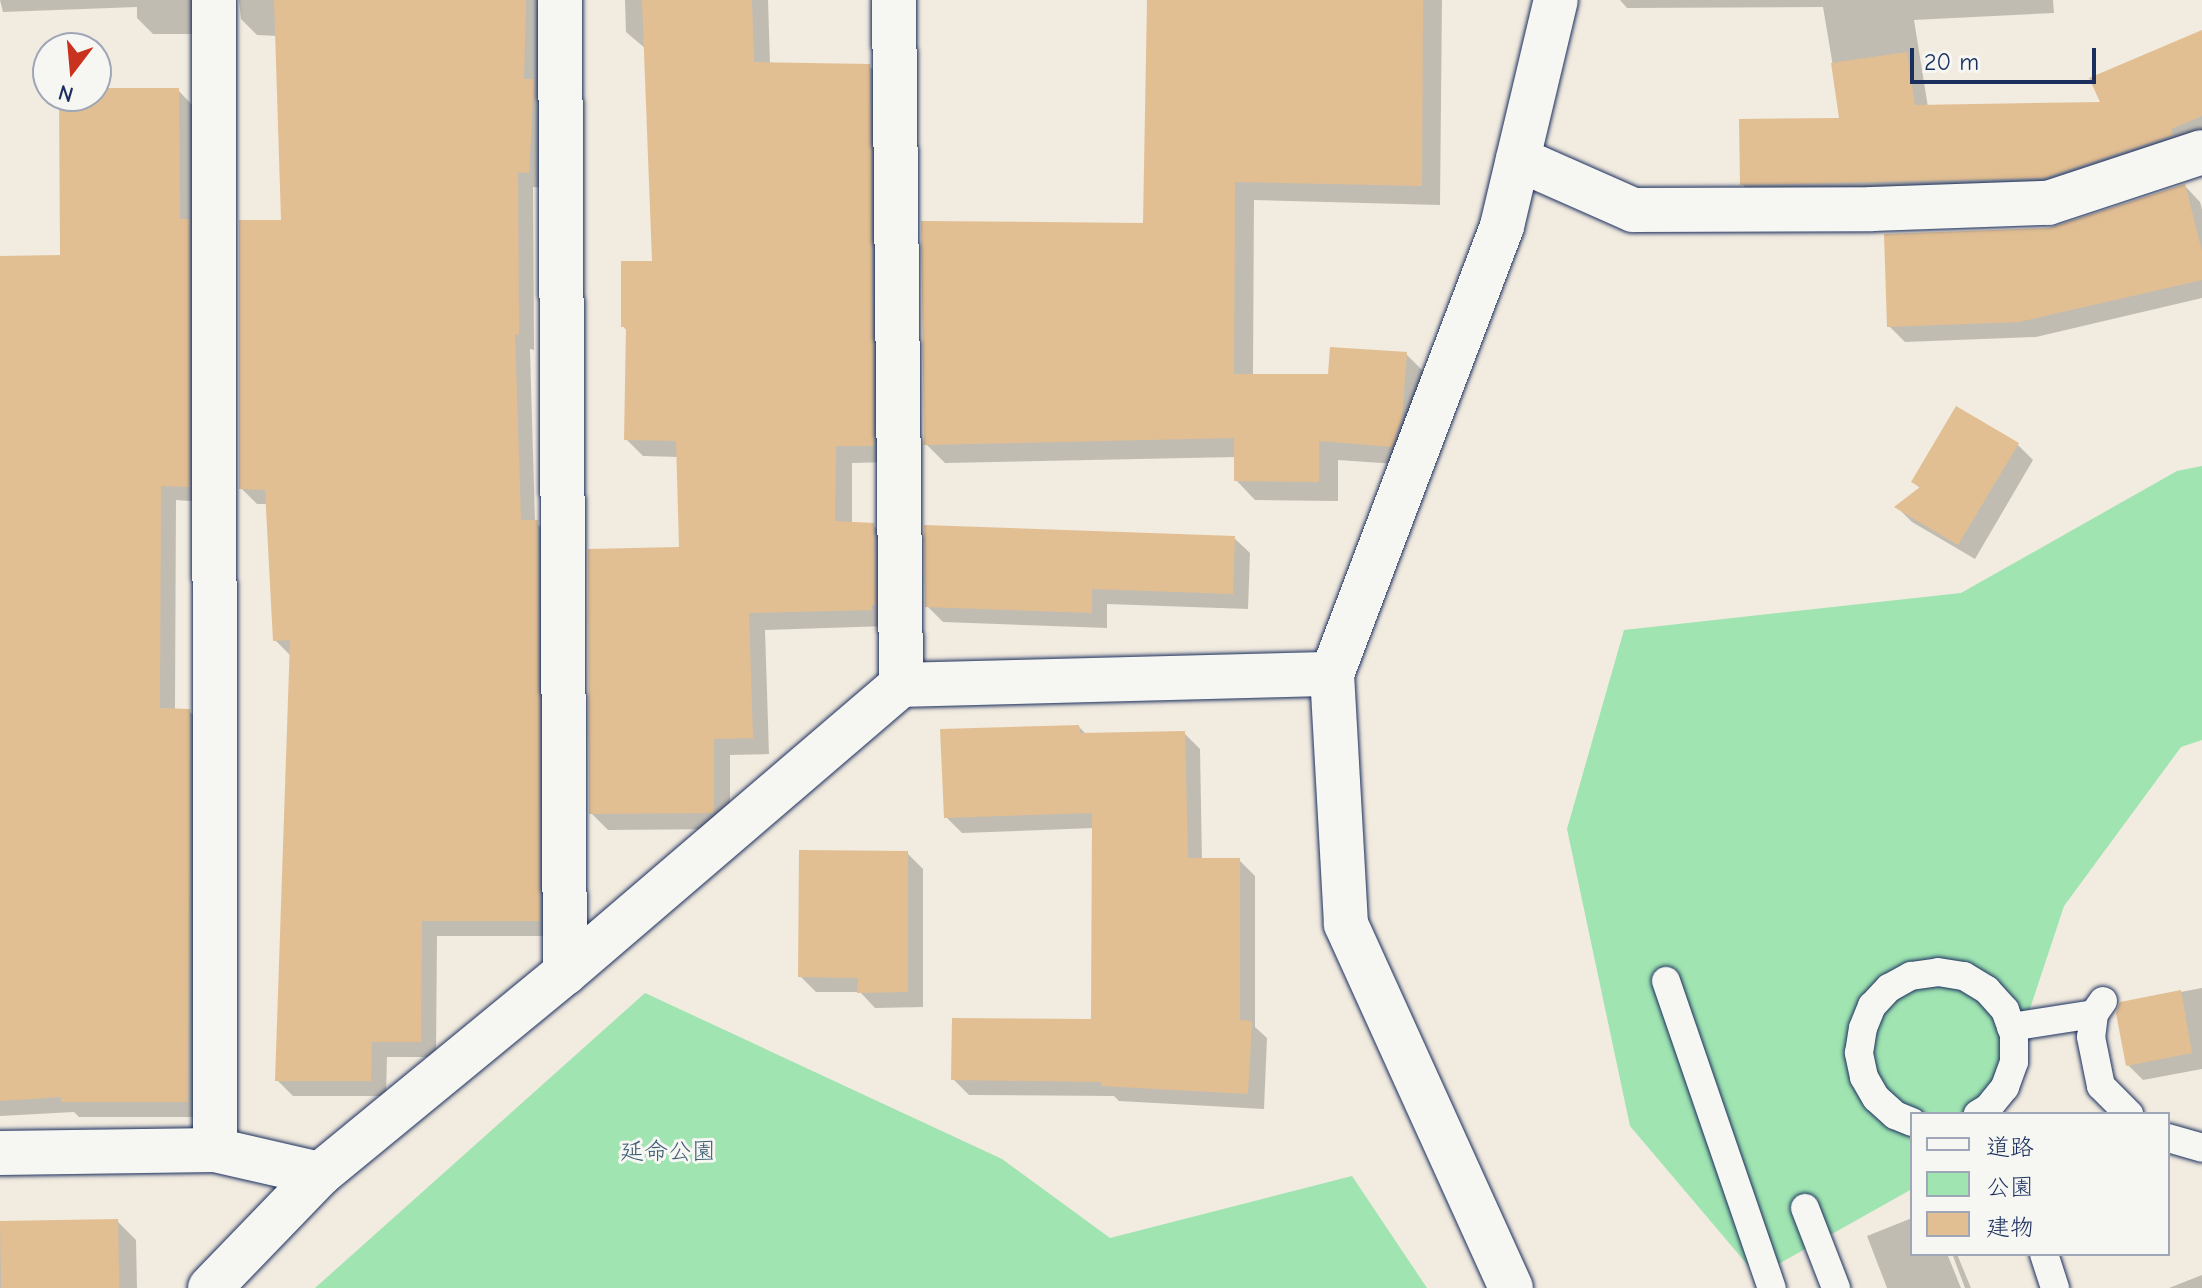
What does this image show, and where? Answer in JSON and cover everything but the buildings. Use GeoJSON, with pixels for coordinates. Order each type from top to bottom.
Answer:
{"type":"FeatureCollection","features":[{"type":"Feature","properties":{"kind":"street"},"geometry":{"type":"LineString","coordinates":[[214,0],[215,1150]]}},
{"type":"Feature","properties":{"kind":"street"},"geometry":{"type":"LineString","coordinates":[[560,0],[565,973]]}},
{"type":"Feature","properties":{"kind":"street"},"geometry":{"type":"LineString","coordinates":[[894,0],[901,685]]}},
{"type":"Feature","properties":{"kind":"street"},"geometry":{"type":"LineString","coordinates":[[1511,1288],[1346,924],[1332,674],[1502,226],[1556,0]]}},
{"type":"Feature","properties":{"kind":"street"},"geometry":{"type":"LineString","coordinates":[[1518,159],[1633,210],[1872,209],[2048,203],[2202,152]]}},
{"type":"Feature","properties":{"kind":"street"},"geometry":{"type":"LineString","coordinates":[[210,1288],[320,1174],[565,973],[901,685],[1332,674]]}},
{"type":"Feature","properties":{"kind":"street"},"geometry":{"type":"LineString","coordinates":[[0,1153],[215,1150],[320,1174]]}},
{"type":"Feature","properties":{"kind":"lane"},"geometry":{"type":"LineString","coordinates":[[1910,1121],[1895,1115],[1876,1098],[1864,1077],[1859,1053],[1863,1028],[1872,1006],[1889,988],[1911,976],[1924,974],[1964,976],[1987,990],[2005,1010],[2011,1027],[2014,1062],[2005,1087],[1981,1112]]}},
{"type":"Feature","properties":{"kind":"lane"},"geometry":{"type":"LineString","coordinates":[[1666,981],[1772,1288]]}},
{"type":"Feature","properties":{"kind":"lane"},"geometry":{"type":"LineString","coordinates":[[2011,1027],[2098,1008],[2091,1037],[2101,1086],[2127,1112]]}},
{"type":"Feature","properties":{"kind":"lane"},"geometry":{"type":"LineString","coordinates":[[2170,1140],[2202,1148]]}},
{"type":"Feature","properties":{"kind":"lane"},"geometry":{"type":"LineString","coordinates":[[1805,1208],[1836,1288]]}},
{"type":"Feature","properties":{"kind":"lane"},"geometry":{"type":"LineString","coordinates":[[2045,1256],[2055,1288]]}},
{"type":"Feature","properties":{"kind":"green space"},"geometry":{"type":"Polygon","coordinates":[[[2202,466],[2202,740],[2181,747],[2064,906],[1996,1112],[1910,1112],[1910,1190],[1757,1276],[1630,1126],[1567,829],[1624,630],[1961,593],[2177,471],[2202,466]]]}},
{"type":"Feature","properties":{"kind":"green space","name":"延命公園"},"geometry":{"type":"Polygon","coordinates":[[[645,993],[1002,1159],[1110,1238],[1352,1176],[1427,1288],[315,1288],[645,993]]]}}]}
